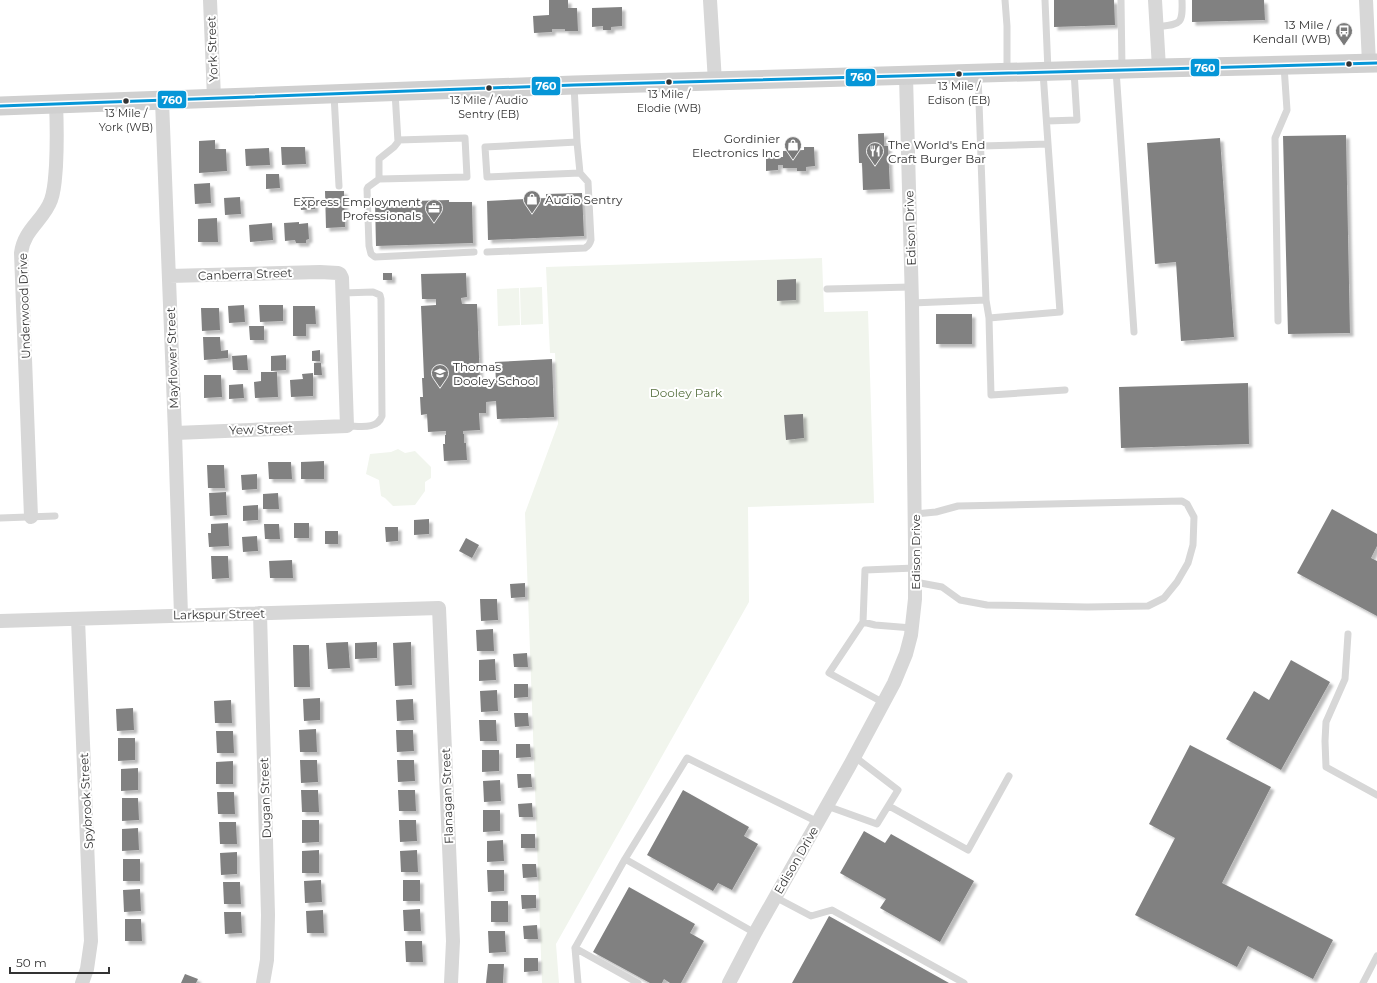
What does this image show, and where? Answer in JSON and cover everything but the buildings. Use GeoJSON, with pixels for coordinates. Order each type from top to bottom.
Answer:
{"type":"FeatureCollection","features":[{"type":"Feature","properties":{"kind":"main road"},"geometry":{"type":"LineString","coordinates":[[0,106],[574,85],[1373,63]]}},
{"type":"Feature","properties":{"kind":"street","name":"York Street"},"geometry":{"type":"LineString","coordinates":[[210,0],[214,98]]}},
{"type":"Feature","properties":{"kind":"street"},"geometry":{"type":"LineString","coordinates":[[710,0],[715,82]]}},
{"type":"Feature","properties":{"kind":"street"},"geometry":{"type":"LineString","coordinates":[[1154,0],[1159,68]]}},
{"type":"Feature","properties":{"kind":"street"},"geometry":{"type":"LineString","coordinates":[[1366,0],[1373,63]]}},
{"type":"Feature","properties":{"kind":"street","name":"Edison Drive"},"geometry":{"type":"LineString","coordinates":[[729,983],[755,933],[855,757],[894,684],[906,654],[912,628],[915,582],[915,514],[912,303],[906,76]]}},
{"type":"Feature","properties":{"kind":"street","name":"Mayflower Street"},"geometry":{"type":"LineString","coordinates":[[162,101],[181,615]]}},
{"type":"Feature","properties":{"kind":"street","name":"Underwood Drive"},"geometry":{"type":"LineString","coordinates":[[31,516],[21,253],[26,237],[48,207],[53,192],[57,140],[56,104]]}},
{"type":"Feature","properties":{"kind":"street","name":"Canberra Street"},"geometry":{"type":"LineString","coordinates":[[169,276],[336,272],[340,274],[342,278],[343,293]]}},
{"type":"Feature","properties":{"kind":"street"},"geometry":{"type":"LineString","coordinates":[[343,293],[347,426]]}},
{"type":"Feature","properties":{"kind":"street","name":"Yew Street"},"geometry":{"type":"LineString","coordinates":[[175,433],[347,426]]}},
{"type":"Feature","properties":{"kind":"street","name":"Larkspur Street"},"geometry":{"type":"LineString","coordinates":[[0,621],[439,608]]}},
{"type":"Feature","properties":{"kind":"street","name":"Flanagan Street"},"geometry":{"type":"LineString","coordinates":[[439,608],[453,940],[451,983]]}},
{"type":"Feature","properties":{"kind":"street","name":"Dugan Street"},"geometry":{"type":"LineString","coordinates":[[260,613],[268,915],[267,960],[263,983]]}},
{"type":"Feature","properties":{"kind":"street","name":"Spybrook Street"},"geometry":{"type":"LineString","coordinates":[[78,619],[91,941],[87,970],[82,983]]}},
{"type":"Feature","properties":{"kind":"lane"},"geometry":{"type":"LineString","coordinates":[[1005,0],[1007,26],[1007,73]]}},
{"type":"Feature","properties":{"kind":"lane"},"geometry":{"type":"LineString","coordinates":[[989,318],[1060,312],[1048,144],[1045,0]]}},
{"type":"Feature","properties":{"kind":"lane"},"geometry":{"type":"LineString","coordinates":[[1121,0],[1119,69],[1134,332]]}},
{"type":"Feature","properties":{"kind":"lane"},"geometry":{"type":"LineString","coordinates":[[1156,27],[1176,24],[1181,21],[1183,15],[1182,0]]}},
{"type":"Feature","properties":{"kind":"lane"},"geometry":{"type":"LineString","coordinates":[[1278,322],[1275,138],[1287,110],[1284,66]]}},
{"type":"Feature","properties":{"kind":"lane"},"geometry":{"type":"LineString","coordinates":[[1047,121],[1077,120],[1074,71]]}},
{"type":"Feature","properties":{"kind":"lane"},"geometry":{"type":"LineString","coordinates":[[978,74],[991,395],[1065,390]]}},
{"type":"Feature","properties":{"kind":"lane"},"geometry":{"type":"LineString","coordinates":[[487,252],[585,248],[590,244],[588,182],[580,172],[574,85]]}},
{"type":"Feature","properties":{"kind":"lane"},"geometry":{"type":"LineString","coordinates":[[379,179],[379,159],[394,147],[398,140],[395,92]]}},
{"type":"Feature","properties":{"kind":"lane"},"geometry":{"type":"LineString","coordinates":[[334,94],[339,186]]}},
{"type":"Feature","properties":{"kind":"lane"},"geometry":{"type":"LineString","coordinates":[[398,140],[465,138],[467,177],[379,179],[368,187],[369,246],[371,254],[375,257],[474,252]]}},
{"type":"Feature","properties":{"kind":"lane"},"geometry":{"type":"LineString","coordinates":[[577,142],[485,148],[487,177],[580,172]]}},
{"type":"Feature","properties":{"kind":"lane"},"geometry":{"type":"LineString","coordinates":[[980,146],[1048,144]]}},
{"type":"Feature","properties":{"kind":"lane"},"geometry":{"type":"LineString","coordinates":[[827,289],[911,287]]}},
{"type":"Feature","properties":{"kind":"lane"},"geometry":{"type":"LineString","coordinates":[[343,293],[373,292],[380,295],[381,299],[382,416],[380,421],[374,425],[347,426]]}},
{"type":"Feature","properties":{"kind":"lane"},"geometry":{"type":"LineString","coordinates":[[912,303],[986,300]]}},
{"type":"Feature","properties":{"kind":"lane"},"geometry":{"type":"LineString","coordinates":[[915,514],[936,512],[958,506],[1182,501],[1187,504],[1194,516],[1193,545],[1188,563],[1177,582],[1164,598],[1148,606],[1087,608],[987,605],[960,600],[942,587],[915,582]]}},
{"type":"Feature","properties":{"kind":"lane"},"geometry":{"type":"LineString","coordinates":[[0,518],[55,516]]}},
{"type":"Feature","properties":{"kind":"lane"},"geometry":{"type":"LineString","coordinates":[[884,703],[829,673],[863,622],[866,570],[915,568]]}},
{"type":"Feature","properties":{"kind":"lane"},"geometry":{"type":"LineString","coordinates":[[863,622],[875,625],[912,628]]}},
{"type":"Feature","properties":{"kind":"lane"},"geometry":{"type":"LineString","coordinates":[[1348,634],[1345,679],[1326,722],[1324,742],[1326,767],[1377,795]]}},
{"type":"Feature","properties":{"kind":"lane"},"geometry":{"type":"LineString","coordinates":[[827,806],[877,824],[889,806],[898,790],[855,757]]}},
{"type":"Feature","properties":{"kind":"lane"},"geometry":{"type":"LineString","coordinates":[[578,983],[575,948],[624,859],[687,758],[818,822]]}},
{"type":"Feature","properties":{"kind":"lane"},"geometry":{"type":"LineString","coordinates":[[889,806],[968,850],[1009,776]]}},
{"type":"Feature","properties":{"kind":"lane"},"geometry":{"type":"LineString","coordinates":[[624,859],[755,933]]}},
{"type":"Feature","properties":{"kind":"lane"},"geometry":{"type":"LineString","coordinates":[[775,897],[811,916],[832,910],[964,983]]}},
{"type":"Feature","properties":{"kind":"lane"},"geometry":{"type":"LineString","coordinates":[[575,948],[638,983]]}},
{"type":"Feature","properties":{"kind":"lane"},"geometry":{"type":"LineString","coordinates":[[1363,983],[1377,956]]}},
{"type":"Feature","properties":{"kind":"green space","name":"Dooley Park"},"geometry":{"type":"Polygon","coordinates":[[[822,258],[824,312],[868,311],[874,503],[748,507],[749,602],[556,944],[559,983],[542,983],[525,513],[558,424],[555,353],[550,353],[546,267],[822,258]]]}},
{"type":"Feature","properties":{"kind":"green space"},"geometry":{"type":"Polygon","coordinates":[[[542,287],[543,324],[521,325],[520,288],[542,287]]]}},
{"type":"Feature","properties":{"kind":"green space"},"geometry":{"type":"Polygon","coordinates":[[[519,288],[520,325],[498,326],[497,289],[519,288]]]}},
{"type":"Feature","properties":{"kind":"green space"},"geometry":{"type":"Polygon","coordinates":[[[398,449],[405,453],[415,451],[431,467],[431,478],[425,482],[425,491],[415,505],[393,506],[381,496],[379,480],[366,474],[370,454],[391,452],[398,449]]]}},
{"type":"Feature","properties":{"kind":"transit line","name":"760"},"geometry":{"type":"LineString","coordinates":[[0,106],[574,85],[1377,63]]}},
{"type":"Feature","properties":{"kind":"place","name":"13 Mile / Kendall (WB)"},"geometry":{"type":"Point","coordinates":[1344,46]}},
{"type":"Feature","properties":{"kind":"place","name":"13 Mile / Edison (EB)"},"geometry":{"type":"Point","coordinates":[959,74]}},
{"type":"Feature","properties":{"kind":"place","name":"13 Mile / Elodie (WB)"},"geometry":{"type":"Point","coordinates":[669,82]}},
{"type":"Feature","properties":{"kind":"place","name":"13 Mile / Audio Sentry (EB)"},"geometry":{"type":"Point","coordinates":[489,88]}},
{"type":"Feature","properties":{"kind":"place","name":"13 Mile / York (WB)"},"geometry":{"type":"Point","coordinates":[126,101]}},
{"type":"Feature","properties":{"kind":"place","name":"Gordinier Electronics Inc"},"geometry":{"type":"Point","coordinates":[793,160]}},
{"type":"Feature","properties":{"kind":"place","name":"The World's End Craft Burger Bar"},"geometry":{"type":"Point","coordinates":[875,166]}},
{"type":"Feature","properties":{"kind":"place","name":"Audio Sentry"},"geometry":{"type":"Point","coordinates":[532,214]}},
{"type":"Feature","properties":{"kind":"place","name":"Express Employment Professionals"},"geometry":{"type":"Point","coordinates":[434,223]}},
{"type":"Feature","properties":{"kind":"place","name":"Thomas Dooley School"},"geometry":{"type":"Point","coordinates":[440,388]}}]}
